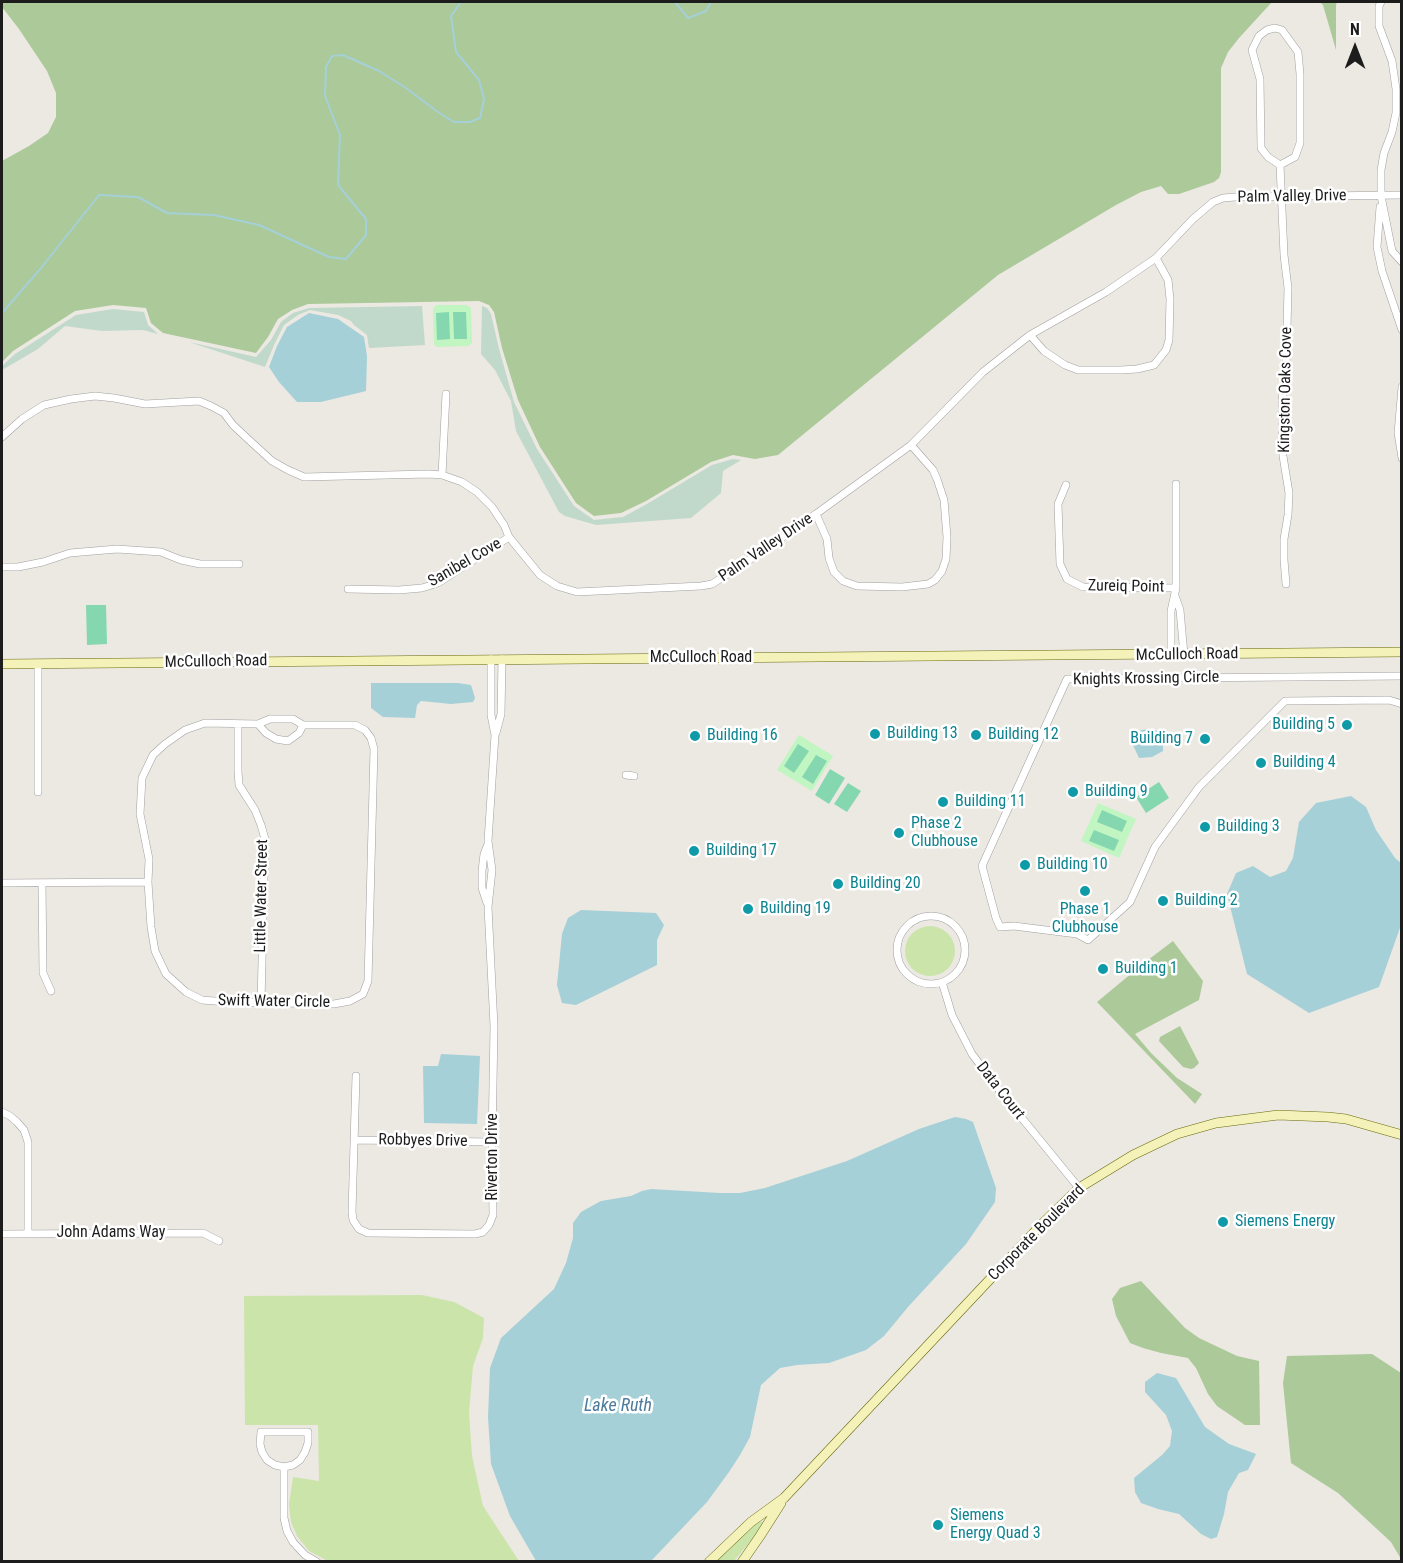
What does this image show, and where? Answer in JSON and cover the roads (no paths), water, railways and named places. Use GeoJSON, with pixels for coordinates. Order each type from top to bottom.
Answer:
{"type":"FeatureCollection","features":[{"type":"Feature","properties":{"kind":"street"},"geometry":{"type":"LineString","coordinates":[[1381,2],[1379,26],[1392,61],[1396,89],[1396,113],[1381,170],[1377,247],[1382,271],[1401,330]]}},
{"type":"Feature","properties":{"kind":"street"},"geometry":{"type":"LineString","coordinates":[[1275,28],[1282,30],[1298,52],[1300,74],[1300,143],[1295,157],[1280,165],[1268,157],[1261,148],[1260,79],[1252,50],[1259,36],[1275,28]]}},
{"type":"Feature","properties":{"kind":"street","name":"Kingston Oaks Cove"},"geometry":{"type":"LineString","coordinates":[[1280,165],[1284,255],[1288,288],[1286,368],[1282,400],[1283,456],[1289,493],[1284,539],[1286,584]]}},
{"type":"Feature","properties":{"kind":"street","name":"Palm Valley Drive"},"geometry":{"type":"LineString","coordinates":[[2,437],[22,419],[44,405],[71,399],[95,396],[145,404],[199,401],[224,413],[249,441],[272,461],[304,477],[442,474],[462,482],[477,492],[492,507],[509,537],[540,575],[570,591],[685,588],[712,584],[816,514],[911,445],[983,372],[1030,335],[1106,292],[1156,258],[1193,219],[1213,202],[1235,197],[1401,195]]}},
{"type":"Feature","properties":{"kind":"street"},"geometry":{"type":"LineString","coordinates":[[1381,196],[1392,251],[1401,261]]}},
{"type":"Feature","properties":{"kind":"street"},"geometry":{"type":"LineString","coordinates":[[1030,335],[1044,351],[1065,365],[1078,370],[1137,369],[1154,365],[1166,350],[1169,340],[1170,299],[1168,280],[1156,258]]}},
{"type":"Feature","properties":{"kind":"street"},"geometry":{"type":"LineString","coordinates":[[1401,387],[1398,433],[1401,458]]}},
{"type":"Feature","properties":{"kind":"street"},"geometry":{"type":"LineString","coordinates":[[442,474],[446,394]]}},
{"type":"Feature","properties":{"kind":"street"},"geometry":{"type":"LineString","coordinates":[[816,514],[828,539],[829,558],[834,572],[843,581],[857,586],[902,588],[928,584],[935,580],[944,566],[947,549],[944,500],[938,478],[911,445]]}},
{"type":"Feature","properties":{"kind":"street"},"geometry":{"type":"LineString","coordinates":[[1176,484],[1176,592],[1184,655]]}},
{"type":"Feature","properties":{"kind":"street","name":"Zureiq Point"},"geometry":{"type":"LineString","coordinates":[[1066,485],[1058,504],[1060,564],[1066,579],[1083,587],[1176,592]]}},
{"type":"Feature","properties":{"kind":"street","name":"Sanibel Cove"},"geometry":{"type":"LineString","coordinates":[[348,589],[399,590],[438,583],[509,537]]}},
{"type":"Feature","properties":{"kind":"street"},"geometry":{"type":"LineString","coordinates":[[2,567],[18,567],[43,562],[70,553],[117,549],[161,552],[200,564],[238,564]]}},
{"type":"Feature","properties":{"kind":"street"},"geometry":{"type":"LineString","coordinates":[[1171,655],[1171,611],[1176,592]]}},
{"type":"Feature","properties":{"kind":"street"},"geometry":{"type":"LineString","coordinates":[[1171,624],[1181,624]]}},
{"type":"Feature","properties":{"kind":"street","name":"McCulloch Road"},"geometry":{"type":"LineString","coordinates":[[2,664],[1401,652]]}},
{"type":"Feature","properties":{"kind":"street","name":"Riverton Drive"},"geometry":{"type":"LineString","coordinates":[[491,659],[491,715],[495,735]]}},
{"type":"Feature","properties":{"kind":"street","name":"Riverton Drive"},"geometry":{"type":"LineString","coordinates":[[356,1076],[352,1212],[353,1220],[359,1229],[368,1233],[475,1234],[483,1232],[493,1215],[494,1026],[488,907],[482,888],[482,871],[488,841],[495,735],[501,714],[502,659]]}},
{"type":"Feature","properties":{"kind":"street"},"geometry":{"type":"LineString","coordinates":[[38,664],[38,792]]}},
{"type":"Feature","properties":{"kind":"street","name":"Knights Krossing Circle"},"geometry":{"type":"LineString","coordinates":[[1401,676],[1066,679],[982,866],[1000,927],[1014,926],[1077,934],[1088,940],[1130,902],[1155,847],[1199,787],[1285,701],[1389,700],[1401,704]]}},
{"type":"Feature","properties":{"kind":"street","name":"Swift Water Circle"},"geometry":{"type":"LineString","coordinates":[[270,719],[293,719],[303,725],[355,725],[365,730],[371,738],[374,749],[368,981],[363,994],[350,1001],[334,1004],[202,1000],[186,992],[166,974],[155,951],[148,882],[149,859],[140,814],[142,778],[153,755],[185,730],[205,723],[258,724],[270,719]]}},
{"type":"Feature","properties":{"kind":"street","name":"Little Water Street"},"geometry":{"type":"LineString","coordinates":[[238,724],[239,785],[255,810],[265,839],[261,1003]]}},
{"type":"Feature","properties":{"kind":"street"},"geometry":{"type":"LineString","coordinates":[[258,724],[276,739],[288,741],[299,733],[303,725]]}},
{"type":"Feature","properties":{"kind":"street"},"geometry":{"type":"LineString","coordinates":[[2,883],[148,882]]}},
{"type":"Feature","properties":{"kind":"street"},"geometry":{"type":"LineString","coordinates":[[42,883],[43,973],[51,991]]}},
{"type":"Feature","properties":{"kind":"street"},"geometry":{"type":"LineString","coordinates":[[931,916],[943,918],[961,933],[965,957],[960,968],[942,982],[932,984],[920,982],[910,976],[899,960],[897,950],[901,934],[918,918],[931,916]]}},
{"type":"Feature","properties":{"kind":"street","name":"Data Court"},"geometry":{"type":"LineString","coordinates":[[942,982],[952,1015],[972,1054],[1079,1188]]}},
{"type":"Feature","properties":{"kind":"street"},"geometry":{"type":"LineString","coordinates":[[2,1112],[10,1116],[24,1130],[28,1142],[28,1234]]}},
{"type":"Feature","properties":{"kind":"street","name":"Corporate Boulevard"},"geometry":{"type":"LineString","coordinates":[[709,1562],[751,1522],[784,1498],[1079,1188],[1144,1150],[1177,1134],[1216,1123],[1278,1115],[1328,1117],[1346,1119],[1401,1135]]}},
{"type":"Feature","properties":{"kind":"street","name":"Robbyes Drive"},"geometry":{"type":"LineString","coordinates":[[354,1140],[492,1142]]}},
{"type":"Feature","properties":{"kind":"street","name":"John Adams Way"},"geometry":{"type":"LineString","coordinates":[[2,1234],[203,1233],[219,1241]]}},
{"type":"Feature","properties":{"kind":"street"},"geometry":{"type":"LineString","coordinates":[[261,1432],[308,1432],[308,1443],[300,1460],[284,1467],[267,1460],[260,1444],[261,1432]]}},
{"type":"Feature","properties":{"kind":"street"},"geometry":{"type":"LineString","coordinates":[[284,1467],[284,1518],[287,1531],[305,1555],[316,1562]]}},
{"type":"Feature","properties":{"kind":"street","name":"Corporate Boulevard"},"geometry":{"type":"LineString","coordinates":[[742,1562],[784,1498]]}},
{"type":"Feature","properties":{"kind":"water"},"geometry":{"type":"Polygon","coordinates":[[[309,313],[338,319],[364,337],[367,356],[366,391],[321,402],[297,402],[279,382],[269,367],[277,346],[287,327],[309,313]]]}},
{"type":"Feature","properties":{"kind":"water"},"geometry":{"type":"Polygon","coordinates":[[[371,683],[458,683],[471,685],[475,698],[473,702],[451,704],[421,701],[417,705],[415,718],[383,717],[371,708],[371,683]]]}},
{"type":"Feature","properties":{"kind":"water"},"geometry":{"type":"Polygon","coordinates":[[[1154,729],[1163,734],[1163,751],[1152,757],[1139,758],[1132,743],[1141,730],[1154,729]]]}},
{"type":"Feature","properties":{"kind":"water"},"geometry":{"type":"Polygon","coordinates":[[[1351,796],[1366,807],[1376,830],[1401,863],[1401,925],[1379,987],[1309,1013],[1247,974],[1227,894],[1236,873],[1253,866],[1270,877],[1286,871],[1293,858],[1299,822],[1316,803],[1351,796]]]}},
{"type":"Feature","properties":{"kind":"water"},"geometry":{"type":"Polygon","coordinates":[[[581,910],[656,913],[664,925],[657,940],[657,965],[576,1005],[562,1003],[557,985],[562,934],[568,918],[581,910]]]}},
{"type":"Feature","properties":{"kind":"water"},"geometry":{"type":"Polygon","coordinates":[[[441,1054],[480,1056],[477,1124],[424,1123],[423,1066],[438,1066],[441,1054]]]}},
{"type":"Feature","properties":{"kind":"water","name":"Lake Ruth"},"geometry":{"type":"Polygon","coordinates":[[[955,1117],[973,1122],[996,1188],[995,1202],[966,1244],[884,1336],[866,1350],[829,1363],[780,1368],[761,1385],[750,1437],[740,1455],[707,1502],[651,1561],[536,1561],[510,1516],[491,1464],[488,1417],[490,1368],[501,1338],[554,1289],[566,1263],[573,1238],[573,1223],[581,1212],[601,1201],[631,1196],[651,1189],[740,1193],[765,1188],[847,1161],[919,1129],[955,1117]]]}},
{"type":"Feature","properties":{"kind":"water"},"geometry":{"type":"Polygon","coordinates":[[[1157,1373],[1176,1378],[1205,1427],[1229,1444],[1256,1454],[1248,1470],[1239,1473],[1228,1492],[1217,1537],[1211,1539],[1201,1534],[1179,1514],[1141,1503],[1135,1492],[1134,1478],[1170,1446],[1172,1431],[1166,1415],[1145,1392],[1145,1382],[1157,1373]]]}},
{"type":"Feature","properties":{"kind":"waterway"},"geometry":{"type":"LineString","coordinates":[[2,313],[99,195],[138,197],[167,213],[214,215],[259,225],[329,257],[346,259],[366,235],[366,219],[338,185],[340,135],[325,96],[326,67],[332,56],[343,55],[379,71],[454,122],[470,122],[480,118],[484,99],[479,80],[456,52],[451,16],[461,2]]}},
{"type":"Feature","properties":{"kind":"waterway"},"geometry":{"type":"LineString","coordinates":[[675,2],[688,18],[706,11],[711,2]]}},
{"type":"Feature","properties":{"kind":"place","name":"Building 5"},"geometry":{"type":"Point","coordinates":[1347,725]}},
{"type":"Feature","properties":{"kind":"place","name":"Building 13"},"geometry":{"type":"Point","coordinates":[875,734]}},
{"type":"Feature","properties":{"kind":"place","name":"Building 12"},"geometry":{"type":"Point","coordinates":[976,735]}},
{"type":"Feature","properties":{"kind":"place","name":"Building 16"},"geometry":{"type":"Point","coordinates":[695,736]}},
{"type":"Feature","properties":{"kind":"place","name":"Building 7"},"geometry":{"type":"Point","coordinates":[1205,739]}},
{"type":"Feature","properties":{"kind":"place","name":"Building 4"},"geometry":{"type":"Point","coordinates":[1261,763]}},
{"type":"Feature","properties":{"kind":"place","name":"Building 9"},"geometry":{"type":"Point","coordinates":[1073,792]}},
{"type":"Feature","properties":{"kind":"place","name":"Building 11"},"geometry":{"type":"Point","coordinates":[943,802]}},
{"type":"Feature","properties":{"kind":"place","name":"Building 3"},"geometry":{"type":"Point","coordinates":[1205,827]}},
{"type":"Feature","properties":{"kind":"place","name":"Phase 2 Clubhouse"},"geometry":{"type":"Point","coordinates":[899,833]}},
{"type":"Feature","properties":{"kind":"place","name":"Building 17"},"geometry":{"type":"Point","coordinates":[694,851]}},
{"type":"Feature","properties":{"kind":"place","name":"Building 10"},"geometry":{"type":"Point","coordinates":[1025,865]}},
{"type":"Feature","properties":{"kind":"place","name":"Building 20"},"geometry":{"type":"Point","coordinates":[838,884]}},
{"type":"Feature","properties":{"kind":"place","name":"Phase 1 Clubhouse"},"geometry":{"type":"Point","coordinates":[1085,891]}},
{"type":"Feature","properties":{"kind":"place","name":"Building 2"},"geometry":{"type":"Point","coordinates":[1163,901]}},
{"type":"Feature","properties":{"kind":"place","name":"Building 19"},"geometry":{"type":"Point","coordinates":[748,909]}},
{"type":"Feature","properties":{"kind":"place","name":"Building 1"},"geometry":{"type":"Point","coordinates":[1103,969]}},
{"type":"Feature","properties":{"kind":"place","name":"Siemens Energy"},"geometry":{"type":"Point","coordinates":[1223,1222]}},
{"type":"Feature","properties":{"kind":"place","name":"Siemens Energy Quad 3"},"geometry":{"type":"Point","coordinates":[938,1525]}}]}
